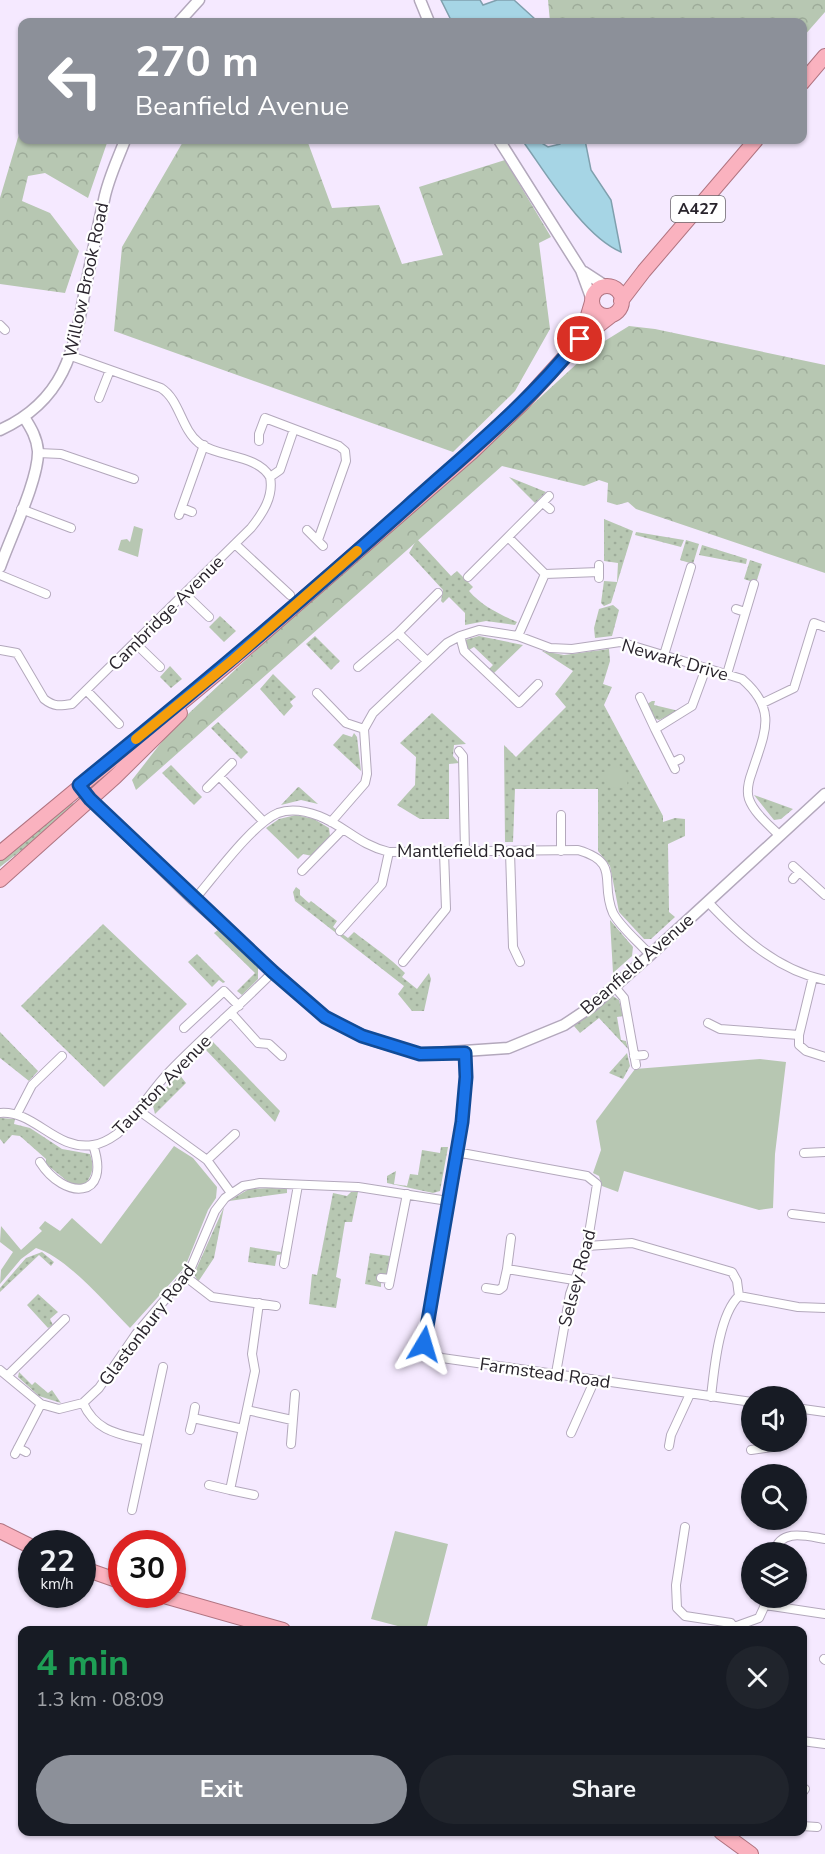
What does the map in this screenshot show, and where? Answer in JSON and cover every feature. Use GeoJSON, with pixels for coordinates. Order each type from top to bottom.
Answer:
{"type":"FeatureCollection","features":[{"type":"Feature","properties":{"kind":"highway"},"geometry":{"type":"LineString","coordinates":[[807,77],[825,56]]}},
{"type":"Feature","properties":{"kind":"highway","name":"A427"},"geometry":{"type":"LineString","coordinates":[[0,853],[79,785],[234,659],[472,452],[530,395],[580,339],[619,309],[621,301],[644,271],[753,144]]}},
{"type":"Feature","properties":{"kind":"highway","name":"A427"},"geometry":{"type":"LineString","coordinates":[[580,339],[595,292],[644,271]]}},
{"type":"Feature","properties":{"kind":"highway"},"geometry":{"type":"LineString","coordinates":[[608,287],[616,290],[621,301]]}},
{"type":"Feature","properties":{"kind":"highway"},"geometry":{"type":"LineString","coordinates":[[592,301],[599,314],[612,315]]}},
{"type":"Feature","properties":{"kind":"highway","name":"A427"},"geometry":{"type":"LineString","coordinates":[[0,880],[115,777],[234,659]]}},
{"type":"Feature","properties":{"kind":"highway"},"geometry":{"type":"LineString","coordinates":[[0,1531],[18,1539]]}},
{"type":"Feature","properties":{"kind":"highway"},"geometry":{"type":"LineString","coordinates":[[186,1602],[269,1626]]}},
{"type":"Feature","properties":{"kind":"highway"},"geometry":{"type":"LineString","coordinates":[[726,1836],[751,1854]]}},
{"type":"Feature","properties":{"kind":"street"},"geometry":{"type":"LineString","coordinates":[[183,18],[200,0]]}},
{"type":"Feature","properties":{"kind":"street"},"geometry":{"type":"LineString","coordinates":[[420,0],[427,18]]}},
{"type":"Feature","properties":{"kind":"street","name":"Willow Brook Road"},"geometry":{"type":"LineString","coordinates":[[0,430],[24,417],[50,393],[72,356],[104,197],[124,144]]}},
{"type":"Feature","properties":{"kind":"street"},"geometry":{"type":"LineString","coordinates":[[502,144],[581,270],[592,301]]}},
{"type":"Feature","properties":{"kind":"street"},"geometry":{"type":"LineString","coordinates":[[581,270],[608,287]]}},
{"type":"Feature","properties":{"kind":"street"},"geometry":{"type":"LineString","coordinates":[[72,356],[166,391],[194,438],[204,446],[261,466],[270,477]]}},
{"type":"Feature","properties":{"kind":"street"},"geometry":{"type":"LineString","coordinates":[[99,398],[110,370]]}},
{"type":"Feature","properties":{"kind":"street"},"geometry":{"type":"LineString","coordinates":[[0,567],[35,471],[38,453],[36,438],[24,417]]}},
{"type":"Feature","properties":{"kind":"street"},"geometry":{"type":"LineString","coordinates":[[260,441],[259,434],[265,418],[341,447],[347,456],[321,543],[307,530]]}},
{"type":"Feature","properties":{"kind":"street","name":"Cambridge Avenue"},"geometry":{"type":"LineString","coordinates":[[0,650],[17,653],[44,699],[51,705],[58,707],[72,704],[251,528],[265,507],[272,487],[270,477],[280,470],[294,429]]}},
{"type":"Feature","properties":{"kind":"street"},"geometry":{"type":"LineString","coordinates":[[192,512],[180,512],[204,446]]}},
{"type":"Feature","properties":{"kind":"street"},"geometry":{"type":"LineString","coordinates":[[38,453],[61,454],[134,479]]}},
{"type":"Feature","properties":{"kind":"street"},"geometry":{"type":"LineString","coordinates":[[468,577],[549,496]]}},
{"type":"Feature","properties":{"kind":"street"},"geometry":{"type":"LineString","coordinates":[[543,503],[550,509]]}},
{"type":"Feature","properties":{"kind":"street"},"geometry":{"type":"LineString","coordinates":[[21,509],[71,528]]}},
{"type":"Feature","properties":{"kind":"street"},"geometry":{"type":"LineString","coordinates":[[508,537],[545,574],[599,572]]}},
{"type":"Feature","properties":{"kind":"street"},"geometry":{"type":"LineString","coordinates":[[235,544],[290,595]]}},
{"type":"Feature","properties":{"kind":"street"},"geometry":{"type":"LineString","coordinates":[[664,655],[691,567]]}},
{"type":"Feature","properties":{"kind":"street"},"geometry":{"type":"LineString","coordinates":[[518,636],[545,574]]}},
{"type":"Feature","properties":{"kind":"street"},"geometry":{"type":"LineString","coordinates":[[0,575],[46,594]]}},
{"type":"Feature","properties":{"kind":"street"},"geometry":{"type":"LineString","coordinates":[[727,674],[754,584]]}},
{"type":"Feature","properties":{"kind":"street"},"geometry":{"type":"LineString","coordinates":[[185,594],[209,617]]}},
{"type":"Feature","properties":{"kind":"street"},"geometry":{"type":"LineString","coordinates":[[358,667],[436,598]]}},
{"type":"Feature","properties":{"kind":"street"},"geometry":{"type":"LineString","coordinates":[[736,609],[745,612]]}},
{"type":"Feature","properties":{"kind":"street"},"geometry":{"type":"LineString","coordinates":[[779,835],[753,806],[748,793],[766,728],[763,703],[794,688],[816,619],[825,627]]}},
{"type":"Feature","properties":{"kind":"street","name":"Newark Drive"},"geometry":{"type":"LineString","coordinates":[[364,729],[372,713],[447,643],[479,630],[518,636],[550,648],[573,649],[620,642],[742,679],[763,703]]}},
{"type":"Feature","properties":{"kind":"street"},"geometry":{"type":"LineString","coordinates":[[398,633],[427,661]]}},
{"type":"Feature","properties":{"kind":"street"},"geometry":{"type":"LineString","coordinates":[[460,636],[464,651],[519,703],[538,684]]}},
{"type":"Feature","properties":{"kind":"street"},"geometry":{"type":"LineString","coordinates":[[135,643],[160,667]]}},
{"type":"Feature","properties":{"kind":"street"},"geometry":{"type":"LineString","coordinates":[[655,729],[692,706],[706,668]]}},
{"type":"Feature","properties":{"kind":"street"},"geometry":{"type":"LineString","coordinates":[[87,691],[119,724]]}},
{"type":"Feature","properties":{"kind":"street"},"geometry":{"type":"LineString","coordinates":[[317,693],[346,723],[364,729],[367,774],[365,783],[331,822]]}},
{"type":"Feature","properties":{"kind":"street"},"geometry":{"type":"LineString","coordinates":[[640,696],[674,766],[680,759]]}},
{"type":"Feature","properties":{"kind":"street"},"geometry":{"type":"LineString","coordinates":[[459,751],[463,756],[465,852]]}},
{"type":"Feature","properties":{"kind":"street"},"geometry":{"type":"LineString","coordinates":[[207,788],[232,763]]}},
{"type":"Feature","properties":{"kind":"street"},"geometry":{"type":"LineString","coordinates":[[219,776],[263,821]]}},
{"type":"Feature","properties":{"kind":"street","name":"Beanfield Avenue"},"geometry":{"type":"LineString","coordinates":[[79,785],[90,799],[194,900],[325,1017],[362,1036],[420,1054],[465,1053],[508,1048],[564,1025],[591,1007],[650,955],[825,794]]}},
{"type":"Feature","properties":{"kind":"street","name":"Mantlefield Road"},"geometry":{"type":"LineString","coordinates":[[194,900],[263,821],[280,812],[299,810],[331,822],[342,831],[373,848],[389,852],[578,850],[597,856],[603,864],[615,916],[650,955]]}},
{"type":"Feature","properties":{"kind":"street"},"geometry":{"type":"LineString","coordinates":[[561,815],[557,825],[561,851]]}},
{"type":"Feature","properties":{"kind":"street"},"geometry":{"type":"LineString","coordinates":[[302,859],[305,868],[342,831]]}},
{"type":"Feature","properties":{"kind":"street"},"geometry":{"type":"LineString","coordinates":[[340,931],[382,884],[389,852]]}},
{"type":"Feature","properties":{"kind":"street"},"geometry":{"type":"LineString","coordinates":[[403,962],[446,909],[444,852]]}},
{"type":"Feature","properties":{"kind":"street"},"geometry":{"type":"LineString","coordinates":[[510,852],[513,947],[520,962]]}},
{"type":"Feature","properties":{"kind":"street"},"geometry":{"type":"LineString","coordinates":[[793,866],[825,895]]}},
{"type":"Feature","properties":{"kind":"street"},"geometry":{"type":"LineString","coordinates":[[793,879],[799,872]]}},
{"type":"Feature","properties":{"kind":"street"},"geometry":{"type":"LineString","coordinates":[[708,902],[734,930],[761,952],[813,977],[825,980]]}},
{"type":"Feature","properties":{"kind":"street","name":"Taunton Avenue"},"geometry":{"type":"LineString","coordinates":[[0,1113],[17,1114],[58,1139],[77,1145],[93,1145],[112,1138],[172,1069],[232,1014],[273,972]]}},
{"type":"Feature","properties":{"kind":"street"},"geometry":{"type":"LineString","coordinates":[[813,977],[799,1035],[799,1045],[825,1057]]}},
{"type":"Feature","properties":{"kind":"street"},"geometry":{"type":"LineString","coordinates":[[614,986],[624,998],[636,1065]]}},
{"type":"Feature","properties":{"kind":"street"},"geometry":{"type":"LineString","coordinates":[[184,1028],[224,991],[239,1006]]}},
{"type":"Feature","properties":{"kind":"street"},"geometry":{"type":"LineString","coordinates":[[232,1014],[258,1042],[269,1044],[282,1056]]}},
{"type":"Feature","properties":{"kind":"street"},"geometry":{"type":"LineString","coordinates":[[708,1023],[720,1029],[799,1035]]}},
{"type":"Feature","properties":{"kind":"street","name":"Farmstead Road"},"geometry":{"type":"LineString","coordinates":[[465,1053],[465,1100],[424,1335],[426,1350],[440,1358],[741,1401]]}},
{"type":"Feature","properties":{"kind":"street"},"geometry":{"type":"LineString","coordinates":[[634,1056],[644,1055]]}},
{"type":"Feature","properties":{"kind":"street"},"geometry":{"type":"LineString","coordinates":[[17,1114],[34,1082],[62,1056]]}},
{"type":"Feature","properties":{"kind":"street"},"geometry":{"type":"LineString","coordinates":[[138,1110],[207,1160],[231,1193],[250,1183],[358,1187],[448,1202]]}},
{"type":"Feature","properties":{"kind":"street"},"geometry":{"type":"LineString","coordinates":[[207,1160],[235,1134]]}},
{"type":"Feature","properties":{"kind":"street"},"geometry":{"type":"LineString","coordinates":[[40,1162],[70,1189],[86,1189],[96,1178],[98,1161],[93,1145]]}},
{"type":"Feature","properties":{"kind":"street","name":"Selsey Road"},"geometry":{"type":"LineString","coordinates":[[456,1152],[587,1176],[597,1184],[588,1246],[574,1280],[556,1373]]}},
{"type":"Feature","properties":{"kind":"street"},"geometry":{"type":"LineString","coordinates":[[804,1152],[825,1152]]}},
{"type":"Feature","properties":{"kind":"street"},"geometry":{"type":"LineString","coordinates":[[284,1264],[298,1185]]}},
{"type":"Feature","properties":{"kind":"street","name":"Glastonbury Road"},"geometry":{"type":"LineString","coordinates":[[83,1403],[99,1388],[136,1334],[186,1277],[200,1253],[215,1211],[231,1193]]}},
{"type":"Feature","properties":{"kind":"street"},"geometry":{"type":"LineString","coordinates":[[381,1278],[389,1282],[407,1194]]}},
{"type":"Feature","properties":{"kind":"street"},"geometry":{"type":"LineString","coordinates":[[792,1214],[825,1218]]}},
{"type":"Feature","properties":{"kind":"street"},"geometry":{"type":"LineString","coordinates":[[486,1288],[499,1290],[502,1287],[511,1238]]}},
{"type":"Feature","properties":{"kind":"street"},"geometry":{"type":"LineString","coordinates":[[588,1246],[632,1243],[732,1272],[737,1281],[739,1296]]}},
{"type":"Feature","properties":{"kind":"street"},"geometry":{"type":"LineString","coordinates":[[507,1269],[574,1280]]}},
{"type":"Feature","properties":{"kind":"street"},"geometry":{"type":"LineString","coordinates":[[186,1277],[213,1297],[276,1306]]}},
{"type":"Feature","properties":{"kind":"street"},"geometry":{"type":"LineString","coordinates":[[739,1296],[798,1307],[825,1308]]}},
{"type":"Feature","properties":{"kind":"street"},"geometry":{"type":"LineString","coordinates":[[711,1397],[717,1349],[733,1302],[739,1296]]}},
{"type":"Feature","properties":{"kind":"street"},"geometry":{"type":"LineString","coordinates":[[230,1490],[255,1371],[252,1354],[259,1303]]}},
{"type":"Feature","properties":{"kind":"street"},"geometry":{"type":"LineString","coordinates":[[8,1375],[65,1319]]}},
{"type":"Feature","properties":{"kind":"street"},"geometry":{"type":"LineString","coordinates":[[0,1370],[41,1404],[60,1408],[83,1403],[90,1417],[103,1429],[147,1441]]}},
{"type":"Feature","properties":{"kind":"street"},"geometry":{"type":"LineString","coordinates":[[130,1506],[147,1441],[160,1370]]}},
{"type":"Feature","properties":{"kind":"street"},"geometry":{"type":"LineString","coordinates":[[571,1433],[592,1386],[592,1379]]}},
{"type":"Feature","properties":{"kind":"street"},"geometry":{"type":"LineString","coordinates":[[291,1444],[295,1394]]}},
{"type":"Feature","properties":{"kind":"street"},"geometry":{"type":"LineString","coordinates":[[669,1446],[671,1435],[690,1394]]}},
{"type":"Feature","properties":{"kind":"street"},"geometry":{"type":"LineString","coordinates":[[26,1452],[17,1451],[41,1404]]}},
{"type":"Feature","properties":{"kind":"street"},"geometry":{"type":"LineString","coordinates":[[190,1431],[195,1407]]}},
{"type":"Feature","properties":{"kind":"street"},"geometry":{"type":"LineString","coordinates":[[247,1410],[292,1420]]}},
{"type":"Feature","properties":{"kind":"street"},"geometry":{"type":"LineString","coordinates":[[807,1410],[825,1412]]}},
{"type":"Feature","properties":{"kind":"street"},"geometry":{"type":"LineString","coordinates":[[193,1418],[243,1429]]}},
{"type":"Feature","properties":{"kind":"street"},"geometry":{"type":"LineString","coordinates":[[209,1485],[254,1496]]}},
{"type":"Feature","properties":{"kind":"street"},"geometry":{"type":"LineString","coordinates":[[685,1527],[676,1585],[677,1608],[685,1616],[725,1621],[731,1626]]}},
{"type":"Feature","properties":{"kind":"street"},"geometry":{"type":"LineString","coordinates":[[779,1542],[789,1536],[825,1539]]}},
{"type":"Feature","properties":{"kind":"street"},"geometry":{"type":"LineString","coordinates":[[741,1626],[759,1618],[763,1608]]}},
{"type":"Feature","properties":{"kind":"street"},"geometry":{"type":"LineString","coordinates":[[798,1608],[825,1614]]}},
{"type":"Feature","properties":{"kind":"street"},"geometry":{"type":"LineString","coordinates":[[807,1741],[825,1744]]}},
{"type":"Feature","properties":{"kind":"street"},"geometry":{"type":"LineString","coordinates":[[807,1826],[817,1827]]}},
{"type":"Feature","properties":{"kind":"green space"},"geometry":{"type":"Polygon","coordinates":[[[548,0],[825,0],[825,12],[807,32],[807,18],[550,18],[548,0]]]}},
{"type":"Feature","properties":{"kind":"green space"},"geometry":{"type":"Polygon","coordinates":[[[18,137],[18,144],[107,144],[88,198],[45,173],[28,176],[22,201],[50,213],[79,251],[65,293],[0,284],[0,198],[18,137]]]}},
{"type":"Feature","properties":{"kind":"green space"},"geometry":{"type":"Polygon","coordinates":[[[182,144],[308,144],[332,208],[379,205],[402,264],[443,255],[419,187],[505,160],[551,237],[539,243],[550,329],[515,391],[453,452],[114,331],[122,247],[182,144]]]}},
{"type":"Feature","properties":{"kind":"green space"},"geometry":{"type":"Polygon","coordinates":[[[629,326],[655,329],[825,365],[825,573],[636,509],[628,502],[617,505],[607,502],[608,483],[599,480],[584,486],[502,466],[136,790],[132,780],[171,730],[302,607],[469,463],[595,347],[629,326]]]}},
{"type":"Feature","properties":{"kind":"green space"},"geometry":{"type":"Polygon","coordinates":[[[509,477],[546,492],[535,503],[509,477]]]}},
{"type":"Feature","properties":{"kind":"green space"},"geometry":{"type":"Polygon","coordinates":[[[604,519],[633,531],[611,603],[604,606],[601,603],[604,581],[617,582],[618,563],[604,561],[604,519]]]}},
{"type":"Feature","properties":{"kind":"green space"},"geometry":{"type":"Polygon","coordinates":[[[134,526],[143,529],[138,557],[118,550],[121,540],[127,539],[130,542],[134,526]]]}},
{"type":"Feature","properties":{"kind":"green space"},"geometry":{"type":"Polygon","coordinates":[[[636,532],[684,540],[681,547],[635,535],[636,532]]]}},
{"type":"Feature","properties":{"kind":"green space"},"geometry":{"type":"Polygon","coordinates":[[[417,539],[451,576],[457,571],[473,587],[469,591],[479,601],[517,622],[515,625],[486,621],[465,625],[465,613],[449,597],[443,603],[441,601],[443,590],[409,553],[417,539]]]}},
{"type":"Feature","properties":{"kind":"green space"},"geometry":{"type":"Polygon","coordinates":[[[686,540],[699,544],[693,564],[680,560],[686,540]]]}},
{"type":"Feature","properties":{"kind":"green space"},"geometry":{"type":"Polygon","coordinates":[[[702,545],[747,559],[746,564],[699,555],[702,545]]]}},
{"type":"Feature","properties":{"kind":"green space"},"geometry":{"type":"Polygon","coordinates":[[[750,560],[762,564],[756,583],[744,579],[750,560]]]}},
{"type":"Feature","properties":{"kind":"green space"},"geometry":{"type":"Polygon","coordinates":[[[613,605],[619,610],[612,636],[595,638],[594,628],[599,609],[613,605]]]}},
{"type":"Feature","properties":{"kind":"green space"},"geometry":{"type":"Polygon","coordinates":[[[220,616],[236,631],[224,642],[209,627],[220,616]]]}},
{"type":"Feature","properties":{"kind":"green space"},"geometry":{"type":"Polygon","coordinates":[[[315,636],[340,661],[331,670],[306,644],[315,636]]]}},
{"type":"Feature","properties":{"kind":"green space"},"geometry":{"type":"Polygon","coordinates":[[[479,636],[523,645],[493,674],[488,670],[493,665],[474,647],[467,649],[465,640],[479,636]]]}},
{"type":"Feature","properties":{"kind":"green space"},"geometry":{"type":"Polygon","coordinates":[[[609,649],[610,661],[603,684],[612,687],[604,705],[663,816],[663,822],[675,818],[685,819],[685,836],[668,844],[669,912],[675,917],[651,939],[644,939],[619,912],[610,866],[598,851],[598,789],[515,789],[513,842],[505,842],[504,745],[516,757],[566,707],[555,694],[573,671],[542,651],[564,655],[609,649]]]}},
{"type":"Feature","properties":{"kind":"green space"},"geometry":{"type":"Polygon","coordinates":[[[170,666],[182,679],[171,688],[160,677],[170,666]]]}},
{"type":"Feature","properties":{"kind":"green space"},"geometry":{"type":"Polygon","coordinates":[[[273,674],[296,697],[290,702],[293,706],[284,716],[260,689],[273,674]]]}},
{"type":"Feature","properties":{"kind":"green space"},"geometry":{"type":"Polygon","coordinates":[[[655,701],[654,705],[679,711],[659,720],[653,718],[647,704],[655,701]]]}},
{"type":"Feature","properties":{"kind":"green space"},"geometry":{"type":"Polygon","coordinates":[[[432,713],[466,744],[454,745],[453,756],[459,763],[449,764],[449,819],[420,819],[397,805],[415,785],[416,757],[400,743],[432,713]]]}},
{"type":"Feature","properties":{"kind":"green space"},"geometry":{"type":"Polygon","coordinates":[[[218,722],[248,752],[241,759],[211,728],[218,722]]]}},
{"type":"Feature","properties":{"kind":"green space"},"geometry":{"type":"Polygon","coordinates":[[[354,733],[357,737],[361,771],[333,745],[343,734],[352,737],[354,733]]]}},
{"type":"Feature","properties":{"kind":"green space"},"geometry":{"type":"Polygon","coordinates":[[[171,765],[202,797],[194,805],[162,773],[171,765]]]}},
{"type":"Feature","properties":{"kind":"green space"},"geometry":{"type":"Polygon","coordinates":[[[615,766],[622,769],[622,774],[628,774],[627,788],[606,787],[607,779],[602,779],[602,772],[607,772],[607,768],[615,766]]]}},
{"type":"Feature","properties":{"kind":"green space"},"geometry":{"type":"Polygon","coordinates":[[[298,787],[318,804],[301,800],[281,805],[298,787]]]}},
{"type":"Feature","properties":{"kind":"green space"},"geometry":{"type":"Polygon","coordinates":[[[754,795],[793,809],[781,819],[774,820],[754,795]]]}},
{"type":"Feature","properties":{"kind":"green space"},"geometry":{"type":"Polygon","coordinates":[[[71,803],[77,804],[0,867],[0,860],[71,803]]]}},
{"type":"Feature","properties":{"kind":"green space"},"geometry":{"type":"Polygon","coordinates":[[[296,815],[314,819],[329,828],[330,836],[312,856],[303,854],[298,859],[266,828],[279,819],[296,815]]]}},
{"type":"Feature","properties":{"kind":"green space"},"geometry":{"type":"Polygon","coordinates":[[[296,887],[300,890],[300,895],[309,903],[311,901],[337,921],[333,927],[348,938],[354,932],[399,967],[405,973],[402,977],[417,989],[429,973],[431,979],[424,1011],[412,1011],[398,994],[404,986],[295,901],[293,892],[296,887]]]}},
{"type":"Feature","properties":{"kind":"green space"},"geometry":{"type":"Polygon","coordinates":[[[610,920],[633,947],[632,956],[613,973],[610,920]]]}},
{"type":"Feature","properties":{"kind":"green space"},"geometry":{"type":"Polygon","coordinates":[[[103,924],[187,1004],[104,1087],[21,1006],[103,924]]]}},
{"type":"Feature","properties":{"kind":"green space"},"geometry":{"type":"Polygon","coordinates":[[[218,930],[258,968],[258,979],[242,995],[237,991],[255,973],[214,933],[218,930]]]}},
{"type":"Feature","properties":{"kind":"green space"},"geometry":{"type":"Polygon","coordinates":[[[197,954],[225,982],[219,980],[212,987],[188,962],[197,954]]]}},
{"type":"Feature","properties":{"kind":"green space"},"geometry":{"type":"Polygon","coordinates":[[[613,996],[619,1000],[623,1016],[617,1017],[621,1040],[626,1041],[628,1049],[599,1018],[580,1033],[574,1026],[613,996]]]}},
{"type":"Feature","properties":{"kind":"green space"},"geometry":{"type":"Polygon","coordinates":[[[0,1032],[38,1071],[29,1081],[0,1058],[0,1032]]]}},
{"type":"Feature","properties":{"kind":"green space"},"geometry":{"type":"Polygon","coordinates":[[[213,1042],[280,1111],[275,1122],[205,1049],[213,1042]]]}},
{"type":"Feature","properties":{"kind":"green space"},"geometry":{"type":"Polygon","coordinates":[[[627,1053],[630,1066],[623,1079],[609,1073],[627,1053]]]}},
{"type":"Feature","properties":{"kind":"green space"},"geometry":{"type":"Polygon","coordinates":[[[760,1059],[786,1062],[775,1154],[773,1208],[759,1210],[624,1171],[618,1192],[602,1186],[599,1176],[593,1173],[601,1150],[596,1121],[635,1069],[760,1059]]]}},
{"type":"Feature","properties":{"kind":"green space"},"geometry":{"type":"Polygon","coordinates":[[[179,1074],[186,1083],[155,1114],[152,1102],[179,1074]]]}},
{"type":"Feature","properties":{"kind":"green space"},"geometry":{"type":"Polygon","coordinates":[[[0,1118],[15,1119],[14,1124],[30,1128],[62,1149],[90,1154],[92,1168],[82,1188],[72,1185],[46,1164],[46,1159],[20,1136],[12,1135],[4,1144],[0,1139],[0,1118]]]}},
{"type":"Feature","properties":{"kind":"green space"},"geometry":{"type":"Polygon","coordinates":[[[174,1146],[193,1158],[217,1187],[216,1198],[208,1210],[185,1267],[130,1328],[73,1271],[61,1261],[36,1248],[21,1259],[0,1284],[1,1270],[13,1252],[0,1242],[1,1226],[21,1250],[42,1231],[39,1228],[45,1221],[60,1231],[72,1218],[101,1244],[174,1146]]]}},
{"type":"Feature","properties":{"kind":"green space"},"geometry":{"type":"Polygon","coordinates":[[[441,1147],[448,1147],[440,1191],[433,1193],[387,1183],[387,1176],[396,1171],[394,1184],[407,1186],[410,1174],[418,1175],[422,1150],[440,1153],[441,1147]]]}},
{"type":"Feature","properties":{"kind":"green space"},"geometry":{"type":"Polygon","coordinates":[[[249,1189],[287,1189],[287,1193],[229,1201],[249,1189]]]}},
{"type":"Feature","properties":{"kind":"green space"},"geometry":{"type":"Polygon","coordinates":[[[351,1192],[358,1192],[352,1222],[345,1222],[336,1277],[341,1279],[336,1308],[309,1304],[312,1274],[317,1275],[333,1193],[347,1196],[351,1192]]]}},
{"type":"Feature","properties":{"kind":"green space"},"geometry":{"type":"Polygon","coordinates":[[[224,1207],[214,1258],[198,1282],[194,1274],[224,1207]]]}},
{"type":"Feature","properties":{"kind":"green space"},"geometry":{"type":"Polygon","coordinates":[[[282,1246],[285,1246],[283,1254],[277,1255],[275,1266],[248,1262],[250,1247],[281,1252],[282,1246]]]}},
{"type":"Feature","properties":{"kind":"green space"},"geometry":{"type":"Polygon","coordinates":[[[42,1252],[54,1262],[51,1266],[39,1255],[0,1292],[0,1288],[26,1258],[42,1252]]]}},
{"type":"Feature","properties":{"kind":"green space"},"geometry":{"type":"Polygon","coordinates":[[[370,1253],[390,1256],[387,1274],[381,1275],[381,1287],[365,1284],[370,1253]]]}},
{"type":"Feature","properties":{"kind":"green space"},"geometry":{"type":"Polygon","coordinates":[[[38,1294],[58,1312],[50,1319],[53,1325],[48,1328],[27,1305],[38,1294]]]}},
{"type":"Feature","properties":{"kind":"green space"},"geometry":{"type":"Polygon","coordinates":[[[19,1372],[32,1385],[35,1382],[48,1393],[52,1390],[61,1403],[39,1396],[18,1377],[19,1372]]]}},
{"type":"Feature","properties":{"kind":"green space"},"geometry":{"type":"Polygon","coordinates":[[[395,1531],[448,1544],[427,1626],[398,1626],[371,1619],[395,1531]]]}},
{"type":"Feature","properties":{"kind":"water"},"geometry":{"type":"Polygon","coordinates":[[[441,0],[480,0],[483,5],[497,0],[514,0],[534,18],[450,18],[441,0]]]}},
{"type":"Feature","properties":{"kind":"water"},"geometry":{"type":"Polygon","coordinates":[[[525,144],[543,144],[548,147],[560,144],[586,144],[591,170],[611,200],[621,252],[593,232],[554,186],[525,144]]]}},
{"type":"Feature","properties":{"kind":"slow traffic"},"geometry":{"type":"LineString","coordinates":[[136,739],[234,659],[357,551]]}},
{"type":"Feature","properties":{"kind":"route"},"geometry":{"type":"LineString","coordinates":[[424,1344],[425,1326],[462,1122],[465,1100],[465,1053],[420,1054],[372,1040],[325,1017],[194,900],[90,799],[79,785],[234,659],[472,452],[523,403],[580,339]]}}]}
